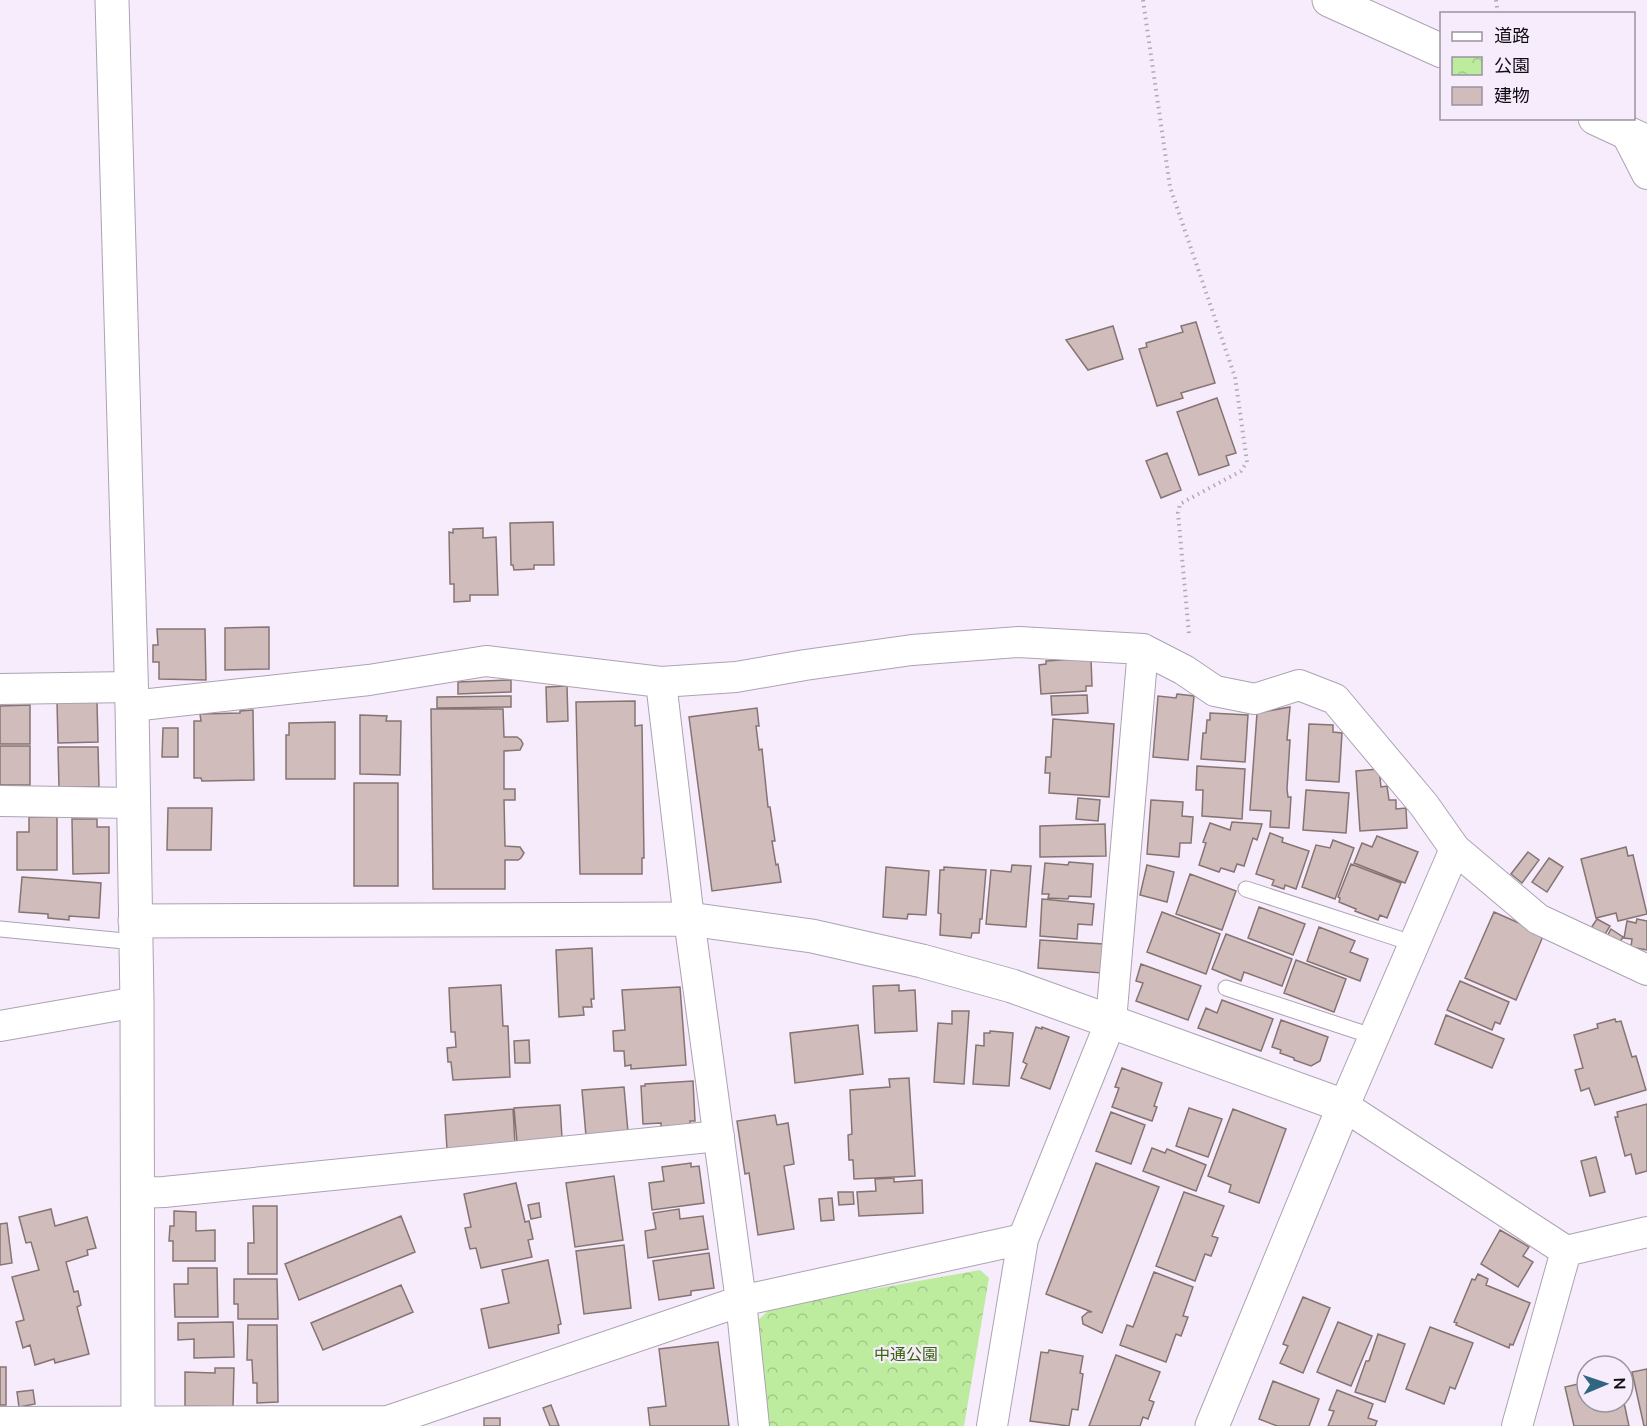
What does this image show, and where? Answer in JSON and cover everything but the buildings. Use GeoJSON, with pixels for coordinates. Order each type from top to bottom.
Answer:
{"type":"FeatureCollection","features":[{"type":"Feature","properties":{"kind":"street"},"geometry":{"type":"LineString","coordinates":[[112,0],[134,803],[138,1424]]}},
{"type":"Feature","properties":{"kind":"street"},"geometry":{"type":"LineString","coordinates":[[1329,0],[1440,50]]}},
{"type":"Feature","properties":{"kind":"street"},"geometry":{"type":"LineString","coordinates":[[1599,120],[1636,138],[1647,174]]}},
{"type":"Feature","properties":{"kind":"street"},"geometry":{"type":"LineString","coordinates":[[0,689],[132,697],[369,680],[486,661],[661,682],[736,677],[912,650],[1019,642],[1143,649],[1184,670],[1215,691],[1255,699],[1299,685],[1335,699],[1424,805],[1455,849],[1538,919],[1647,970]]}},
{"type":"Feature","properties":{"kind":"street"},"geometry":{"type":"LineString","coordinates":[[992,1426],[1023,1239],[1111,1021],[1143,649]]}},
{"type":"Feature","properties":{"kind":"street"},"geometry":{"type":"LineString","coordinates":[[661,682],[689,919],[741,1301],[754,1426]]}},
{"type":"Feature","properties":{"kind":"street"},"geometry":{"type":"LineString","coordinates":[[0,801],[134,803]]}},
{"type":"Feature","properties":{"kind":"street"},"geometry":{"type":"LineString","coordinates":[[1212,1426],[1344,1106],[1455,849]]}},
{"type":"Feature","properties":{"kind":"street"},"geometry":{"type":"LineString","coordinates":[[135,931],[689,919],[812,936],[922,961],[1012,986],[1344,1106],[1566,1251],[1647,1232]]}},
{"type":"Feature","properties":{"kind":"street"},"geometry":{"type":"LineString","coordinates":[[0,1026],[137,1002]]}},
{"type":"Feature","properties":{"kind":"street"},"geometry":{"type":"LineString","coordinates":[[136,1193],[719,1136]]}},
{"type":"Feature","properties":{"kind":"street"},"geometry":{"type":"LineString","coordinates":[[0,1422],[388,1424],[741,1301],[1023,1239]]}},
{"type":"Feature","properties":{"kind":"street"},"geometry":{"type":"LineString","coordinates":[[1516,1426],[1566,1251]]}},
{"type":"Feature","properties":{"kind":"lane"},"geometry":{"type":"LineString","coordinates":[[1246,889],[1415,944]]}},
{"type":"Feature","properties":{"kind":"lane"},"geometry":{"type":"LineString","coordinates":[[0,929],[135,931]]}},
{"type":"Feature","properties":{"kind":"lane"},"geometry":{"type":"LineString","coordinates":[[1226,988],[1375,1037]]}},
{"type":"Feature","properties":{"kind":"path"},"geometry":{"type":"LineString","coordinates":[[1143,0],[1170,187],[1235,377],[1247,462],[1241,471],[1180,504],[1178,513],[1189,639],[1184,670]]}},
{"type":"Feature","properties":{"kind":"green space","name":"中通公園"},"geometry":{"type":"Polygon","coordinates":[[[980,1270],[989,1278],[964,1426],[768,1426],[758,1320],[772,1307],[980,1270]]]}}]}
